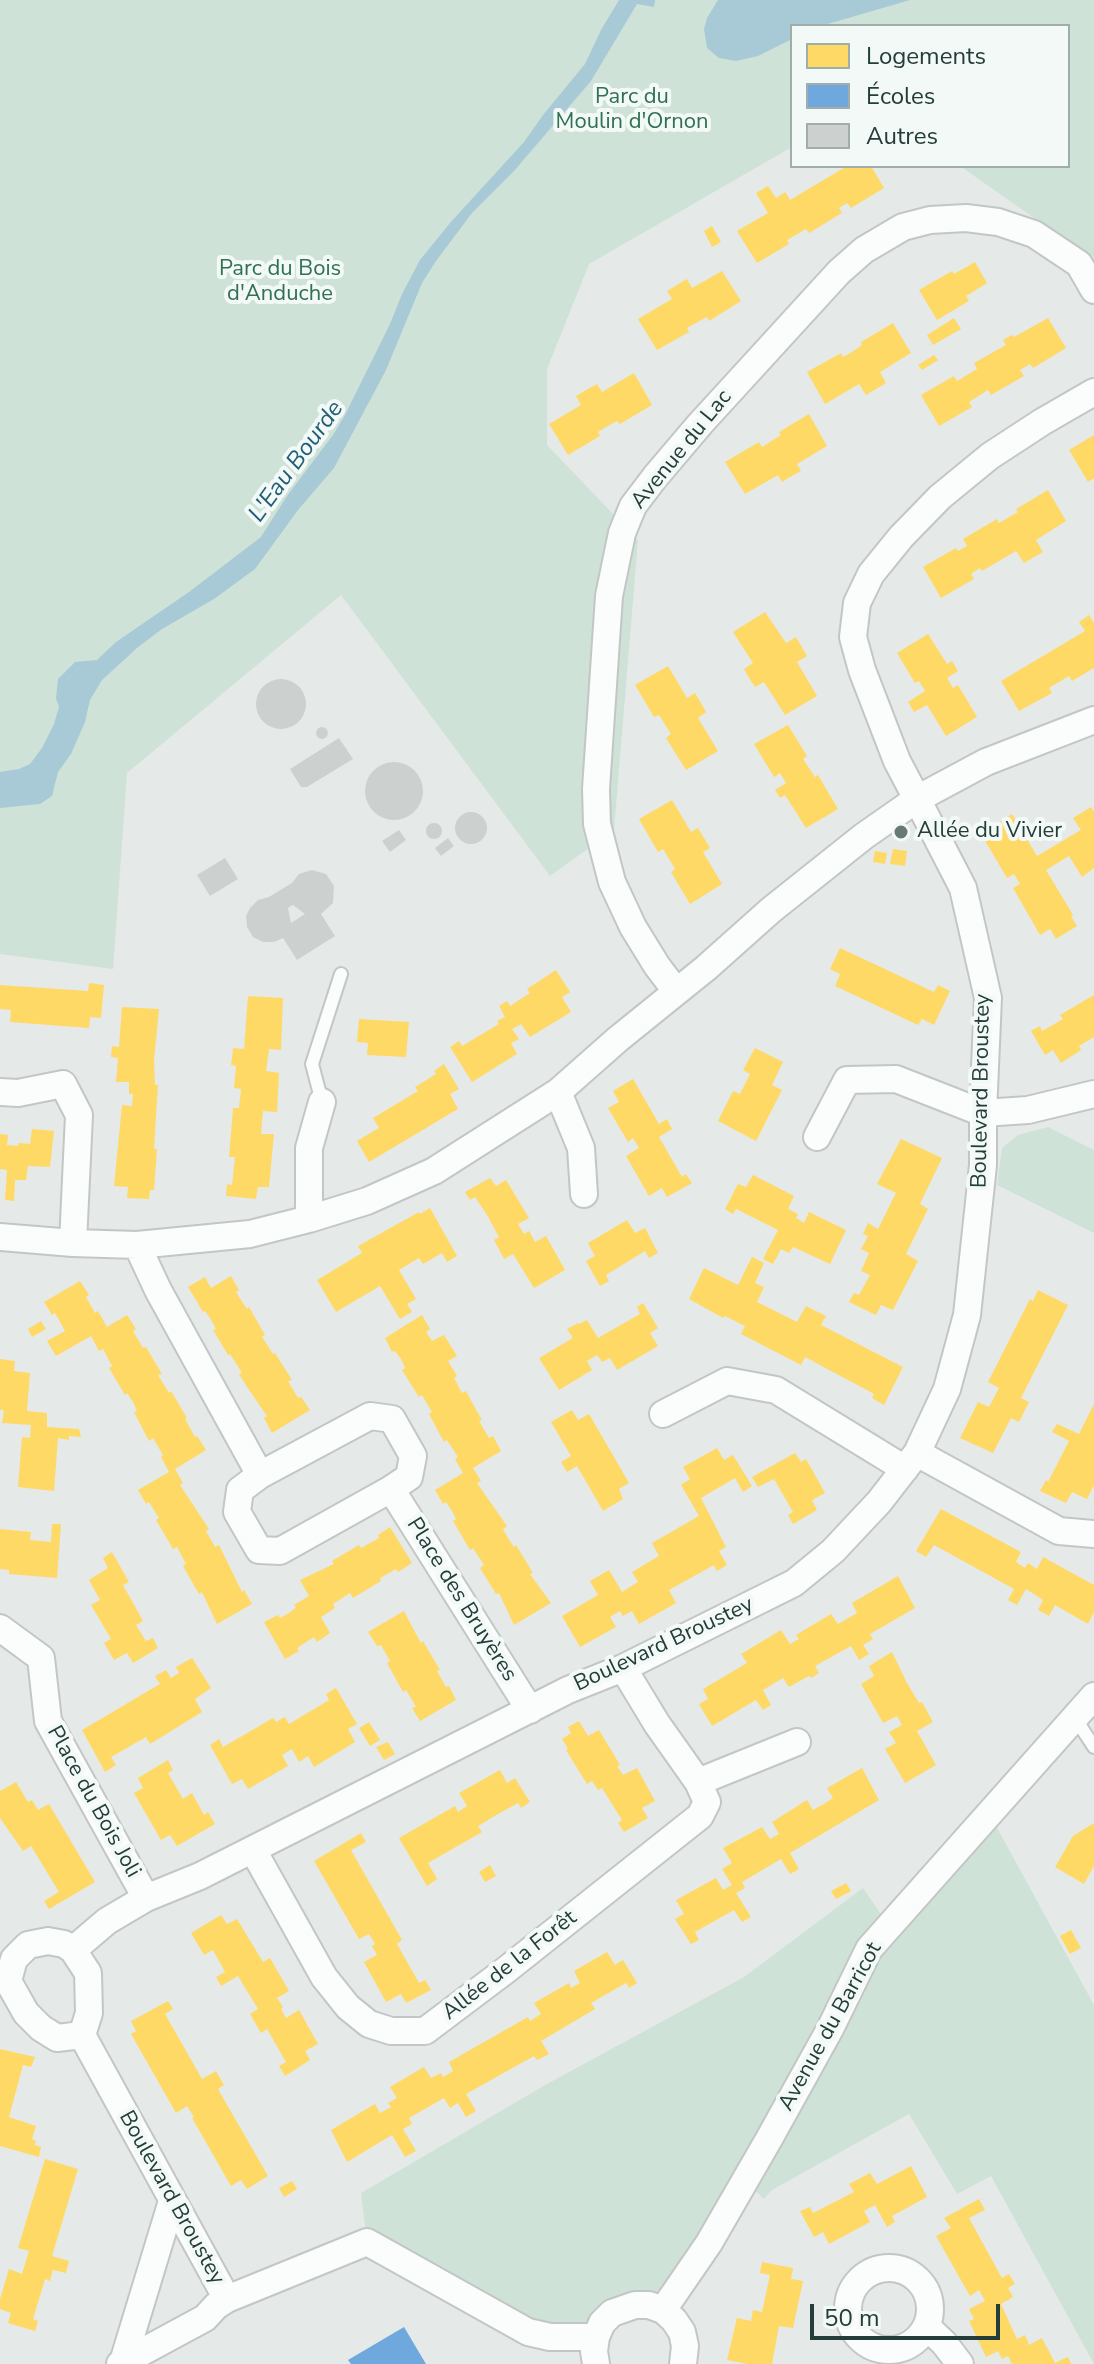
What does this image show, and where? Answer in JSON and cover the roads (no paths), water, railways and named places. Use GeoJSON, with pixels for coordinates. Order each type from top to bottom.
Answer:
{"type":"FeatureCollection","features":[{"type":"Feature","properties":{"kind":"street","name":"Avenue du Lac"},"geometry":{"type":"LineString","coordinates":[[676,991],[633,927],[612,882],[597,824],[596,789],[609,596],[622,533],[633,506],[709,413],[839,272],[864,250],[903,227],[930,220],[966,218],[998,222],[1034,234],[1079,264],[1094,290]]}},
{"type":"Feature","properties":{"kind":"street","name":"Boulevard Broustey"},"geometry":{"type":"LineString","coordinates":[[73,1950],[107,1921],[146,1898],[200,1876],[568,1690],[623,1668],[794,1583],[833,1551],[879,1502],[911,1461],[947,1389],[967,1315],[983,1165],[988,998],[963,888],[897,761],[862,670],[853,637],[857,603],[871,574],[940,497],[990,456],[1094,392]]}},
{"type":"Feature","properties":{"kind":"street"},"geometry":{"type":"LineString","coordinates":[[0,1237],[137,1245],[250,1234],[367,1201],[434,1171],[558,1092],[771,910],[864,836],[917,799],[986,762],[1094,720]]}},
{"type":"Feature","properties":{"kind":"street"},"geometry":{"type":"LineString","coordinates":[[817,1137],[847,1080],[896,1079],[983,1113],[1028,1110],[1094,1094]]}},
{"type":"Feature","properties":{"kind":"street"},"geometry":{"type":"LineString","coordinates":[[0,1092],[18,1093],[63,1084],[79,1115],[73,1243]]}},
{"type":"Feature","properties":{"kind":"street"},"geometry":{"type":"LineString","coordinates":[[558,1092],[581,1148],[584,1194]]}},
{"type":"Feature","properties":{"kind":"street"},"geometry":{"type":"LineString","coordinates":[[309,1219],[309,1148],[322,1102]]}},
{"type":"Feature","properties":{"kind":"street"},"geometry":{"type":"LineString","coordinates":[[137,1245],[158,1290],[260,1475]]}},
{"type":"Feature","properties":{"kind":"street"},"geometry":{"type":"LineString","coordinates":[[663,1414],[727,1381],[776,1390],[911,1461],[1059,1531],[1094,1534]]}},
{"type":"Feature","properties":{"kind":"street"},"geometry":{"type":"LineString","coordinates":[[370,1416],[392,1419],[413,1456],[409,1477],[280,1551],[259,1550],[237,1512],[240,1490],[260,1475],[370,1416]]}},
{"type":"Feature","properties":{"kind":"street","name":"Place des Bruyères"},"geometry":{"type":"LineString","coordinates":[[391,1489],[530,1710]]}},
{"type":"Feature","properties":{"kind":"street","name":"Place du Bois Joli"},"geometry":{"type":"LineString","coordinates":[[0,1628],[41,1658],[48,1721],[146,1898]]}},
{"type":"Feature","properties":{"kind":"street"},"geometry":{"type":"LineString","coordinates":[[623,1668],[698,1782],[797,1742]]}},
{"type":"Feature","properties":{"kind":"street","name":"Avenue du Barricot"},"geometry":{"type":"LineString","coordinates":[[663,2310],[709,2243],[769,2139],[830,2029],[869,1949],[1094,1696]]}},
{"type":"Feature","properties":{"kind":"street","name":"Allée de la Forêt"},"geometry":{"type":"LineString","coordinates":[[253,1850],[324,1977],[348,2007],[369,2024],[391,2031],[425,2031],[700,1816],[707,1802],[698,1782]]}},
{"type":"Feature","properties":{"kind":"street"},"geometry":{"type":"LineString","coordinates":[[48,1941],[64,1944],[73,1950],[88,1973],[89,2013],[82,2035],[57,2038],[26,2013],[4,1981],[14,1959],[28,1945],[48,1941]]}},
{"type":"Feature","properties":{"kind":"street","name":"Boulevard Broustey"},"geometry":{"type":"LineString","coordinates":[[82,2035],[227,2299],[367,2242],[528,2332],[550,2337],[596,2337]]}},
{"type":"Feature","properties":{"kind":"street"},"geometry":{"type":"LineString","coordinates":[[121,2363],[172,2201]]}},
{"type":"Feature","properties":{"kind":"street"},"geometry":{"type":"LineString","coordinates":[[121,2363],[205,2318],[227,2299]]}},
{"type":"Feature","properties":{"kind":"street"},"geometry":{"type":"LineString","coordinates":[[596,2364],[596,2337],[602,2323],[623,2307],[649,2305],[663,2310],[682,2332],[685,2346],[683,2364]]}},
{"type":"Feature","properties":{"kind":"street"},"geometry":{"type":"LineString","coordinates":[[927,2327],[960,2364]]}},
{"type":"Feature","properties":{"kind":"lane"},"geometry":{"type":"LineString","coordinates":[[322,1102],[312,1064],[341,974]]}},
{"type":"Feature","properties":{"kind":"lane"},"geometry":{"type":"LineString","coordinates":[[1075,1718],[1094,1747]]}},
{"type":"Feature","properties":{"kind":"water"},"geometry":{"type":"Polygon","coordinates":[[[619,0],[655,0],[654,7],[637,4],[591,81],[514,171],[472,213],[436,261],[422,283],[386,370],[334,468],[298,510],[255,569],[214,599],[162,629],[102,680],[90,700],[85,722],[71,754],[58,772],[52,796],[40,804],[0,808],[0,772],[30,764],[54,724],[59,707],[56,698],[58,679],[75,662],[97,660],[116,642],[261,537],[345,415],[420,260],[524,142],[585,64],[619,0]]]}},
{"type":"Feature","properties":{"kind":"water"},"geometry":{"type":"Polygon","coordinates":[[[718,0],[910,0],[828,24],[790,24],[790,40],[758,56],[736,61],[719,58],[707,48],[704,29],[718,0]]]}},
{"type":"Feature","properties":{"kind":"place","name":"Allée du Vivier"},"geometry":{"type":"Point","coordinates":[901,832]}},
{"type":"Feature","properties":{"kind":"park label","name":"Parc du Moulin d'Ornon"},"geometry":{"type":"Point","coordinates":[632,110]}},
{"type":"Feature","properties":{"kind":"park label","name":"Parc du Bois d'Anduche"},"geometry":{"type":"Point","coordinates":[280,282]}},
{"type":"Feature","properties":{"kind":"water label","name":"L'Eau Bourde"},"geometry":{"type":"Point","coordinates":[297,462]}}]}
